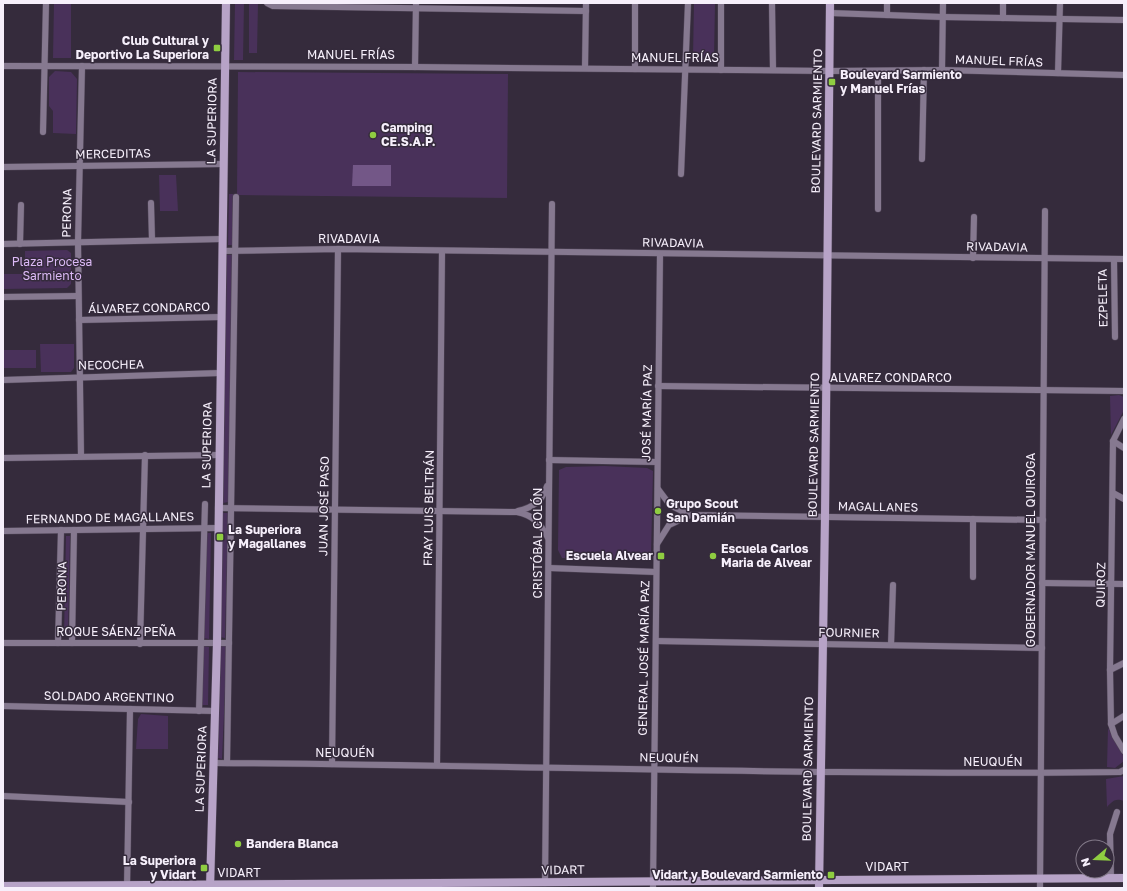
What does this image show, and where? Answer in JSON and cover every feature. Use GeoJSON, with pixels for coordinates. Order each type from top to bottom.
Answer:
{"type":"FeatureCollection","features":[{"type":"Feature","properties":{"kind":"street"},"geometry":{"type":"LineString","coordinates":[[43,132],[46,3]]}},
{"type":"Feature","properties":{"kind":"street","name":"LA SUPERIORA"},"geometry":{"type":"LineString","coordinates":[[210,887],[217,643],[226,3]]}},
{"type":"Feature","properties":{"kind":"street"},"geometry":{"type":"LineString","coordinates":[[267,3],[273,6],[475,6],[530,10],[586,11]]}},
{"type":"Feature","properties":{"kind":"street"},"geometry":{"type":"LineString","coordinates":[[530,3],[530,10]]}},
{"type":"Feature","properties":{"kind":"street"},"geometry":{"type":"LineString","coordinates":[[585,68],[586,3]]}},
{"type":"Feature","properties":{"kind":"street"},"geometry":{"type":"LineString","coordinates":[[634,69],[636,3]]}},
{"type":"Feature","properties":{"kind":"street"},"geometry":{"type":"LineString","coordinates":[[681,174],[688,3]]}},
{"type":"Feature","properties":{"kind":"street"},"geometry":{"type":"LineString","coordinates":[[721,3],[721,70]]}},
{"type":"Feature","properties":{"kind":"street"},"geometry":{"type":"LineString","coordinates":[[772,3],[773,70]]}},
{"type":"Feature","properties":{"kind":"street","name":"BOULEVARD SARMIENTO"},"geometry":{"type":"LineString","coordinates":[[819,888],[825,517],[830,3]]}},
{"type":"Feature","properties":{"kind":"street"},"geometry":{"type":"LineString","coordinates":[[887,3],[887,15]]}},
{"type":"Feature","properties":{"kind":"street"},"geometry":{"type":"LineString","coordinates":[[942,70],[943,3]]}},
{"type":"Feature","properties":{"kind":"street"},"geometry":{"type":"LineString","coordinates":[[1003,3],[1003,18]]}},
{"type":"Feature","properties":{"kind":"street"},"geometry":{"type":"LineString","coordinates":[[1058,73],[1060,3]]}},
{"type":"Feature","properties":{"kind":"street"},"geometry":{"type":"LineString","coordinates":[[415,66],[416,6]]}},
{"type":"Feature","properties":{"kind":"street"},"geometry":{"type":"LineString","coordinates":[[830,13],[943,18],[1124,20]]}},
{"type":"Feature","properties":{"kind":"street","name":"MANUEL FRÍAS"},"geometry":{"type":"LineString","coordinates":[[3,66],[415,66],[830,71],[942,70],[1124,75]]}},
{"type":"Feature","properties":{"kind":"street","name":"PERONA"},"geometry":{"type":"LineString","coordinates":[[82,66],[78,242],[82,456]]}},
{"type":"Feature","properties":{"kind":"street"},"geometry":{"type":"LineString","coordinates":[[922,159],[924,70]]}},
{"type":"Feature","properties":{"kind":"street"},"geometry":{"type":"LineString","coordinates":[[878,71],[878,209]]}},
{"type":"Feature","properties":{"kind":"street","name":"MERCEDITAS"},"geometry":{"type":"LineString","coordinates":[[3,167],[223,164]]}},
{"type":"Feature","properties":{"kind":"street"},"geometry":{"type":"LineString","coordinates":[[227,763],[236,197]]}},
{"type":"Feature","properties":{"kind":"street"},"geometry":{"type":"LineString","coordinates":[[151,203],[152,240]]}},
{"type":"Feature","properties":{"kind":"street","name":"CRISTÓBAL COLÓN"},"geometry":{"type":"LineString","coordinates":[[545,882],[552,204]]}},
{"type":"Feature","properties":{"kind":"street"},"geometry":{"type":"LineString","coordinates":[[20,244],[21,205]]}},
{"type":"Feature","properties":{"kind":"street","name":"GOBERNADOR MANUEL QUIROGA"},"geometry":{"type":"LineString","coordinates":[[1040,888],[1045,211]]}},
{"type":"Feature","properties":{"kind":"street"},"geometry":{"type":"LineString","coordinates":[[973,258],[974,217]]}},
{"type":"Feature","properties":{"kind":"street"},"geometry":{"type":"LineString","coordinates":[[3,244],[222,239]]}},
{"type":"Feature","properties":{"kind":"street","name":"RIVADAVIA"},"geometry":{"type":"LineString","coordinates":[[222,251],[338,249],[1124,259]]}},
{"type":"Feature","properties":{"kind":"street","name":"JUAN JOSÉ PASO"},"geometry":{"type":"LineString","coordinates":[[332,764],[338,249]]}},
{"type":"Feature","properties":{"kind":"street","name":"FRAY LUIS BELTRÁN"},"geometry":{"type":"LineString","coordinates":[[437,765],[442,251]]}},
{"type":"Feature","properties":{"kind":"street","name":"JOSÉ MARÍA PAZ"},"geometry":{"type":"LineString","coordinates":[[656,572],[660,254]]}},
{"type":"Feature","properties":{"kind":"street","name":"EZPELETA"},"geometry":{"type":"LineString","coordinates":[[1114,260],[1115,337]]}},
{"type":"Feature","properties":{"kind":"street","name":"ÁLVAREZ CONDARCO"},"geometry":{"type":"LineString","coordinates":[[3,297],[78,296]]}},
{"type":"Feature","properties":{"kind":"street","name":"ÁLVAREZ CONDARCO"},"geometry":{"type":"LineString","coordinates":[[79,320],[221,317]]}},
{"type":"Feature","properties":{"kind":"street","name":"NECOCHEA"},"geometry":{"type":"LineString","coordinates":[[3,380],[220,373]]}},
{"type":"Feature","properties":{"kind":"street","name":"ALVAREZ CONDARCO"},"geometry":{"type":"LineString","coordinates":[[658,386],[1124,392]]}},
{"type":"Feature","properties":{"kind":"street","name":"QUIROZ"},"geometry":{"type":"LineString","coordinates":[[1124,419],[1113,441],[1110,670],[1111,724],[1115,736],[1124,751]]}},
{"type":"Feature","properties":{"kind":"street"},"geometry":{"type":"LineString","coordinates":[[1113,441],[1124,448]]}},
{"type":"Feature","properties":{"kind":"street"},"geometry":{"type":"LineString","coordinates":[[140,644],[145,455]]}},
{"type":"Feature","properties":{"kind":"street"},"geometry":{"type":"LineString","coordinates":[[3,458],[219,455]]}},
{"type":"Feature","properties":{"kind":"street"},"geometry":{"type":"LineString","coordinates":[[549,460],[657,462]]}},
{"type":"Feature","properties":{"kind":"street"},"geometry":{"type":"LineString","coordinates":[[517,512],[533,507],[546,491],[549,480]]}},
{"type":"Feature","properties":{"kind":"street"},"geometry":{"type":"LineString","coordinates":[[657,489],[670,505],[690,515]]}},
{"type":"Feature","properties":{"kind":"street"},"geometry":{"type":"LineString","coordinates":[[1113,492],[1124,500]]}},
{"type":"Feature","properties":{"kind":"street"},"geometry":{"type":"LineString","coordinates":[[199,710],[205,504]]}},
{"type":"Feature","properties":{"kind":"street"},"geometry":{"type":"LineString","coordinates":[[218,508],[517,512],[527,514],[536,520],[542,526],[549,540]]}},
{"type":"Feature","properties":{"kind":"street"},"geometry":{"type":"LineString","coordinates":[[657,545],[669,526],[690,515]]}},
{"type":"Feature","properties":{"kind":"street","name":"MAGALLANES"},"geometry":{"type":"LineString","coordinates":[[690,515],[1043,520]]}},
{"type":"Feature","properties":{"kind":"street"},"geometry":{"type":"LineString","coordinates":[[973,519],[973,577]]}},
{"type":"Feature","properties":{"kind":"street","name":"FERNANDO DE MAGALLANES"},"geometry":{"type":"LineString","coordinates":[[3,530],[218,528]]}},
{"type":"Feature","properties":{"kind":"street","name":"PERONA"},"geometry":{"type":"LineString","coordinates":[[58,643],[61,530]]}},
{"type":"Feature","properties":{"kind":"street","name":"PERONA"},"geometry":{"type":"LineString","coordinates":[[72,643],[74,530]]}},
{"type":"Feature","properties":{"kind":"street"},"geometry":{"type":"LineString","coordinates":[[549,568],[656,572]]}},
{"type":"Feature","properties":{"kind":"street","name":"GENERAL JOSÉ MARÍA PAZ"},"geometry":{"type":"LineString","coordinates":[[653,884],[656,572]]}},
{"type":"Feature","properties":{"kind":"street"},"geometry":{"type":"LineString","coordinates":[[1042,583],[1124,584]]}},
{"type":"Feature","properties":{"kind":"street"},"geometry":{"type":"LineString","coordinates":[[891,645],[893,585]]}},
{"type":"Feature","properties":{"kind":"street","name":"FOURNIER"},"geometry":{"type":"LineString","coordinates":[[656,641],[1042,648]]}},
{"type":"Feature","properties":{"kind":"street","name":"ROQUE SÁENZ PEÑA"},"geometry":{"type":"LineString","coordinates":[[3,643],[229,643]]}},
{"type":"Feature","properties":{"kind":"street"},"geometry":{"type":"LineString","coordinates":[[1110,670],[1124,663]]}},
{"type":"Feature","properties":{"kind":"street","name":"SOLDADO ARGENTINO"},"geometry":{"type":"LineString","coordinates":[[3,706],[215,711]]}},
{"type":"Feature","properties":{"kind":"street"},"geometry":{"type":"LineString","coordinates":[[127,887],[130,709]]}},
{"type":"Feature","properties":{"kind":"street"},"geometry":{"type":"LineString","coordinates":[[1111,724],[1124,716]]}},
{"type":"Feature","properties":{"kind":"street","name":"NEUQUÉN"},"geometry":{"type":"LineString","coordinates":[[213,763],[437,765],[820,772],[1041,773],[1120,772],[1124,770]]}},
{"type":"Feature","properties":{"kind":"street"},"geometry":{"type":"LineString","coordinates":[[3,796],[129,802]]}},
{"type":"Feature","properties":{"kind":"street"},"geometry":{"type":"LineString","coordinates":[[1110,839],[1110,834],[1117,812]]}},
{"type":"Feature","properties":{"kind":"street","name":"VIDART"},"geometry":{"type":"LineString","coordinates":[[3,886],[210,887],[522,885],[545,882],[653,884],[818,879],[1075,878]]}},
{"type":"Feature","properties":{"kind":"green space"},"geometry":{"type":"Polygon","coordinates":[[[54,3],[71,3],[71,58],[53,58],[54,3]]]}},
{"type":"Feature","properties":{"kind":"green space"},"geometry":{"type":"Polygon","coordinates":[[[235,3],[244,3],[243,60],[234,60],[235,3]]]}},
{"type":"Feature","properties":{"kind":"green space"},"geometry":{"type":"Polygon","coordinates":[[[249,3],[258,3],[257,53],[249,53],[249,3]]]}},
{"type":"Feature","properties":{"kind":"green space"},"geometry":{"type":"Polygon","coordinates":[[[694,3],[715,3],[714,57],[710,61],[697,60],[693,57],[694,3]]]}},
{"type":"Feature","properties":{"kind":"green space"},"geometry":{"type":"Polygon","coordinates":[[[55,71],[71,72],[77,79],[76,134],[53,133],[53,111],[49,106],[49,77],[55,71]]]}},
{"type":"Feature","properties":{"kind":"green space","name":"Camping CE.S.A.P."},"geometry":{"type":"Polygon","coordinates":[[[238,72],[508,74],[507,198],[237,195],[238,72]]]}},
{"type":"Feature","properties":{"kind":"green space"},"geometry":{"type":"Polygon","coordinates":[[[159,175],[176,175],[178,211],[160,211],[159,175]]]}},
{"type":"Feature","properties":{"kind":"green space"},"geometry":{"type":"Polygon","coordinates":[[[229,194],[233,194],[232,245],[228,245],[229,194]]]}},
{"type":"Feature","properties":{"kind":"green space","name":"Plaza Procesa Sarmiento"},"geometry":{"type":"Polygon","coordinates":[[[67,250],[71,253],[71,284],[67,288],[3,289],[3,274],[25,274],[25,251],[67,250]]]}},
{"type":"Feature","properties":{"kind":"green space"},"geometry":{"type":"Polygon","coordinates":[[[227,255],[233,255],[228,502],[223,503],[227,255]]]}},
{"type":"Feature","properties":{"kind":"green space"},"geometry":{"type":"Polygon","coordinates":[[[40,344],[74,344],[74,368],[71,372],[41,372],[40,344]]]}},
{"type":"Feature","properties":{"kind":"green space"},"geometry":{"type":"Polygon","coordinates":[[[3,350],[36,350],[36,368],[3,368],[3,350]]]}},
{"type":"Feature","properties":{"kind":"green space"},"geometry":{"type":"Polygon","coordinates":[[[1119,395],[1124,397],[1124,410],[1111,435],[1110,396],[1119,395]]]}},
{"type":"Feature","properties":{"kind":"green space"},"geometry":{"type":"Polygon","coordinates":[[[604,466],[647,468],[653,471],[651,554],[647,560],[562,558],[558,550],[559,470],[566,467],[604,466]]]}},
{"type":"Feature","properties":{"kind":"green space"},"geometry":{"type":"Polygon","coordinates":[[[222,513],[228,513],[225,638],[220,637],[222,513]]]}},
{"type":"Feature","properties":{"kind":"green space"},"geometry":{"type":"Polygon","coordinates":[[[206,533],[211,533],[209,639],[203,638],[206,533]]]}},
{"type":"Feature","properties":{"kind":"green space"},"geometry":{"type":"Polygon","coordinates":[[[66,536],[70,536],[68,635],[64,635],[66,536]]]}},
{"type":"Feature","properties":{"kind":"green space"},"geometry":{"type":"Polygon","coordinates":[[[203,646],[209,647],[208,705],[202,705],[203,646]]]}},
{"type":"Feature","properties":{"kind":"green space"},"geometry":{"type":"Polygon","coordinates":[[[221,646],[227,646],[222,759],[218,758],[221,646]]]}},
{"type":"Feature","properties":{"kind":"green space"},"geometry":{"type":"Polygon","coordinates":[[[141,714],[168,716],[168,749],[136,749],[138,719],[141,714]]]}},
{"type":"Feature","properties":{"kind":"green space"},"geometry":{"type":"Polygon","coordinates":[[[1108,728],[1124,757],[1124,761],[1115,768],[1107,767],[1108,728]]]}},
{"type":"Feature","properties":{"kind":"green space"},"geometry":{"type":"Polygon","coordinates":[[[1124,776],[1124,801],[1114,801],[1107,807],[1106,779],[1124,776]]]}},
{"type":"Feature","properties":{"kind":"shaded area"},"geometry":{"type":"Polygon","coordinates":[[[353,165],[391,165],[391,186],[352,186],[353,165]]]}},
{"type":"Feature","properties":{"kind":"place","name":"Club Cultural y Deportivo La Superiora"},"geometry":{"type":"Point","coordinates":[217,48]}},
{"type":"Feature","properties":{"kind":"place","name":"Boulevard Sarmiento y Manuel Frías"},"geometry":{"type":"Point","coordinates":[832,82]}},
{"type":"Feature","properties":{"kind":"place","name":"Camping CE.S.A.P."},"geometry":{"type":"Point","coordinates":[373,135]}},
{"type":"Feature","properties":{"kind":"place","name":"Grupo Scout San Damián"},"geometry":{"type":"Point","coordinates":[658,511]}},
{"type":"Feature","properties":{"kind":"place","name":"La Superiora y Magallanes"},"geometry":{"type":"Point","coordinates":[220,537]}},
{"type":"Feature","properties":{"kind":"place","name":"Escuela Alvear"},"geometry":{"type":"Point","coordinates":[661,556]}},
{"type":"Feature","properties":{"kind":"place","name":"Escuela Carlos Maria de Alvear"},"geometry":{"type":"Point","coordinates":[713,556]}},
{"type":"Feature","properties":{"kind":"place","name":"Bandera Blanca"},"geometry":{"type":"Point","coordinates":[238,844]}},
{"type":"Feature","properties":{"kind":"place","name":"La Superiora y Vidart"},"geometry":{"type":"Point","coordinates":[204,868]}},
{"type":"Feature","properties":{"kind":"place","name":"Vidart y Boulevard Sarmiento"},"geometry":{"type":"Point","coordinates":[831,875]}}]}
